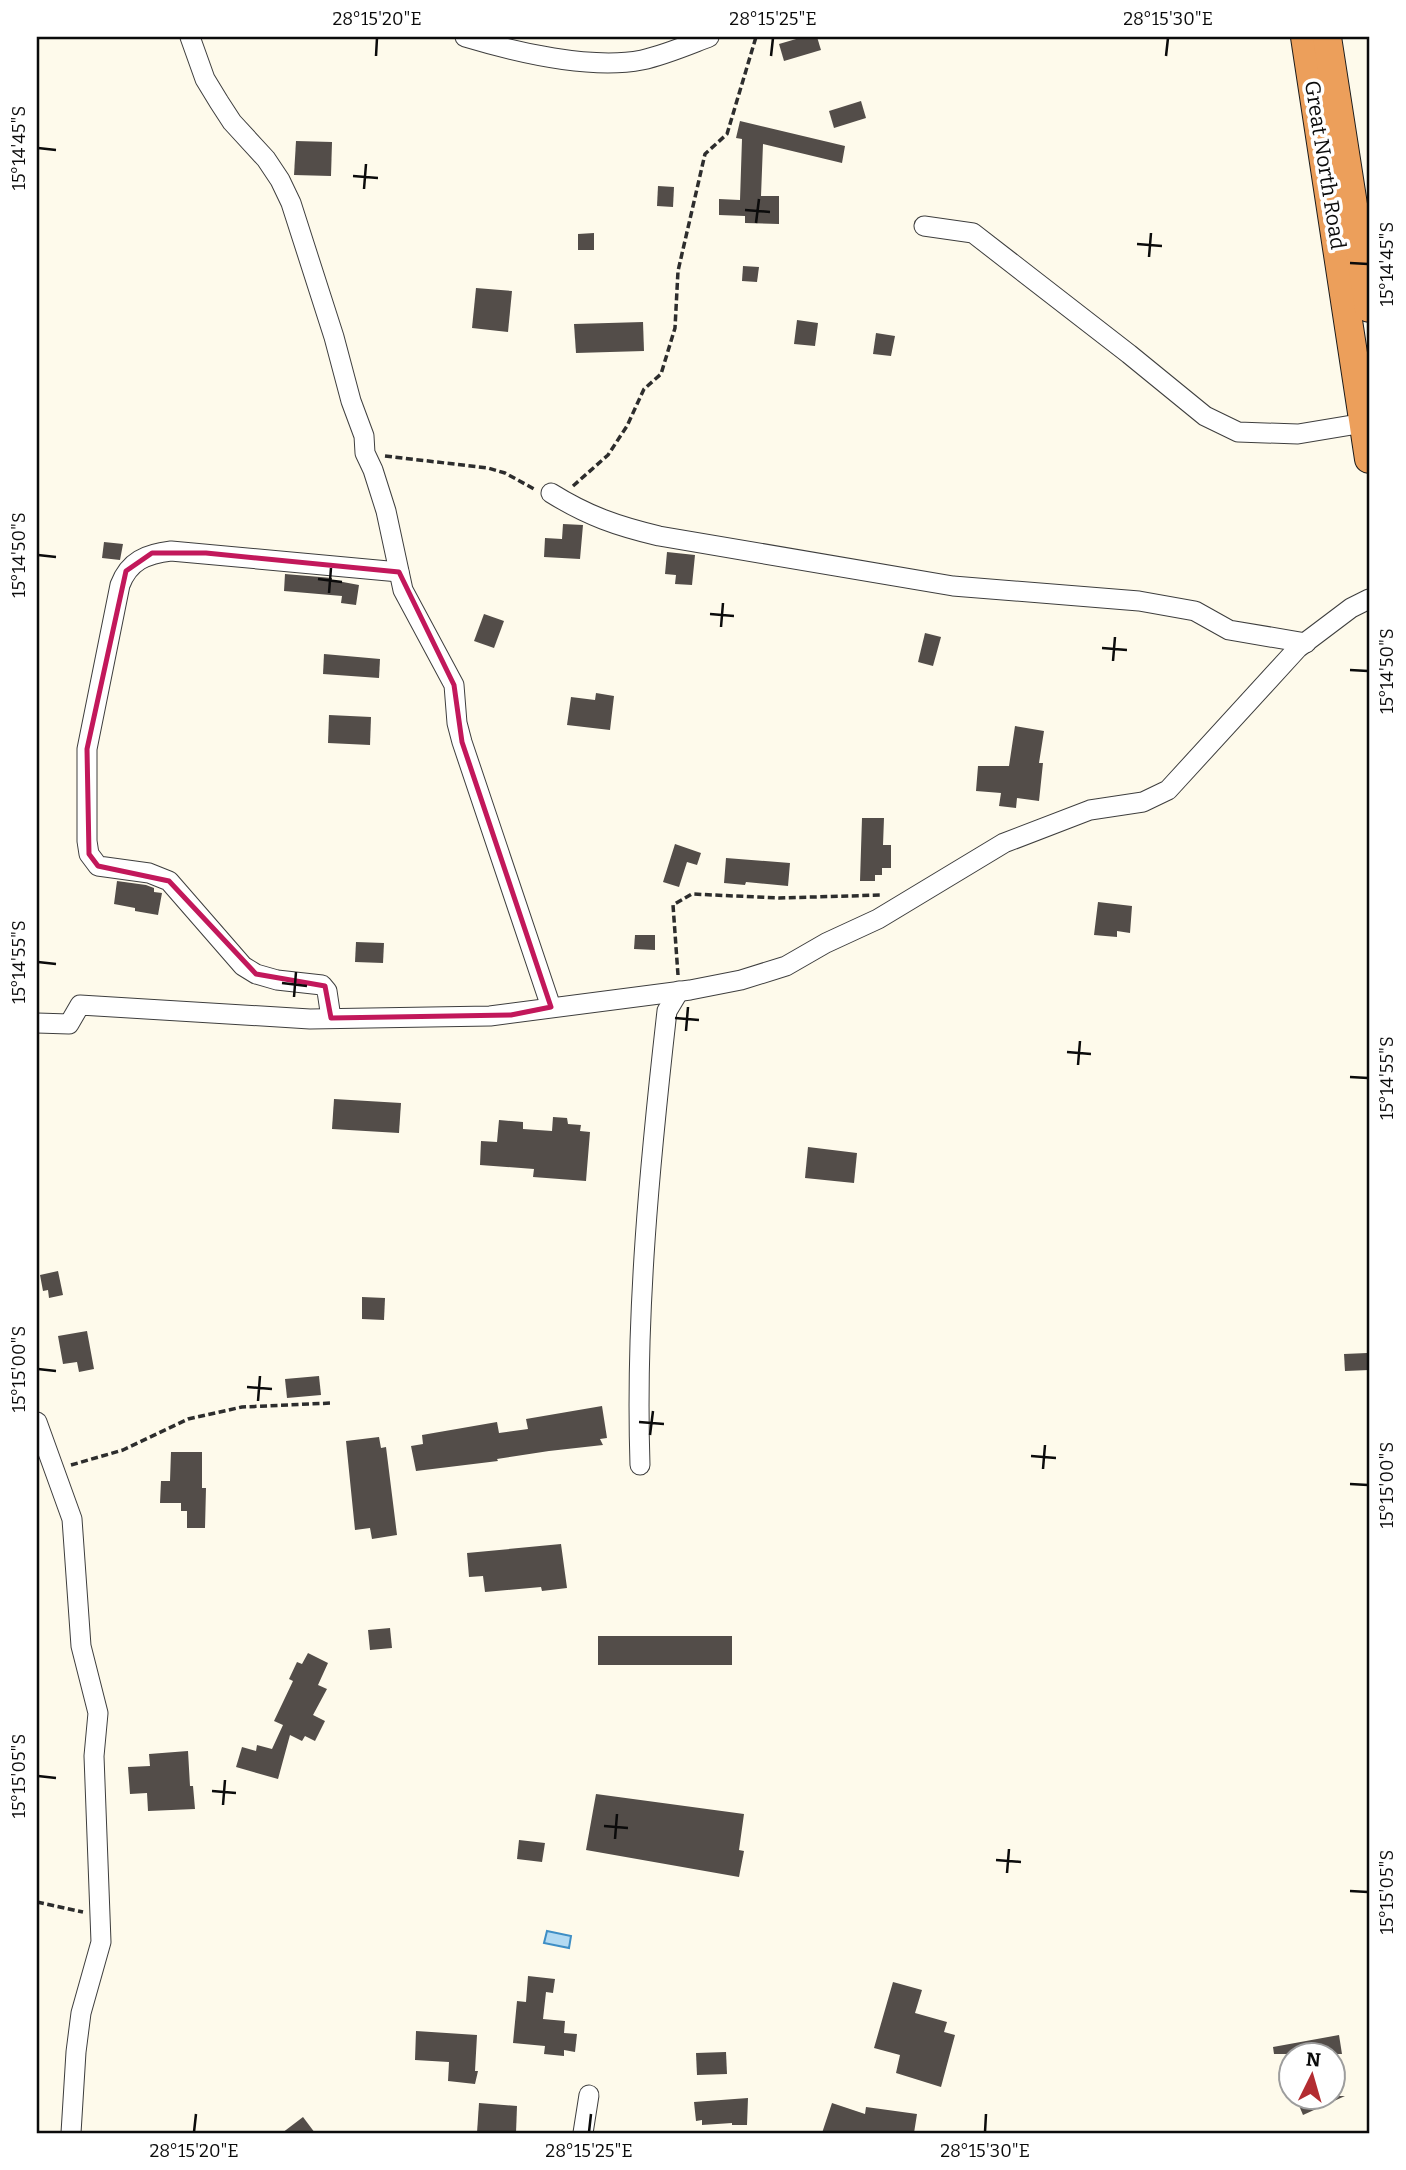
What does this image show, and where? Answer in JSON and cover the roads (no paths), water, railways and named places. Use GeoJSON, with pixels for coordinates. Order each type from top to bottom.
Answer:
{"type":"FeatureCollection","features":[{"type":"Feature","properties":{"kind":"highway","name":"Great North Road"},"geometry":{"type":"LineString","coordinates":[[1314,38],[1363,305],[1364,423],[1369,459]]}},
{"type":"Feature","properties":{"kind":"street"},"geometry":{"type":"LineString","coordinates":[[190,37],[205,79],[232,122],[266,159],[291,203],[364,436],[365,453],[386,511],[403,590],[454,685],[457,723],[462,742],[551,1007]]}},
{"type":"Feature","properties":{"kind":"street"},"geometry":{"type":"LineString","coordinates":[[465,37],[534,54],[612,63],[642,60],[709,37]]}},
{"type":"Feature","properties":{"kind":"street"},"geometry":{"type":"LineString","coordinates":[[924,226],[973,233],[1205,416],[1238,432],[1298,434],[1364,423]]}},
{"type":"Feature","properties":{"kind":"street"},"geometry":{"type":"LineString","coordinates":[[551,493],[581,512],[659,536],[953,586],[1139,601],[1195,611],[1229,630],[1306,643]]}},
{"type":"Feature","properties":{"kind":"street"},"geometry":{"type":"LineString","coordinates":[[331,1018],[327,991],[322,985],[265,977],[243,966],[169,881],[149,873],[98,866],[89,854],[87,749],[120,585],[125,571],[136,561],[152,554],[171,551],[399,572]]}},
{"type":"Feature","properties":{"kind":"street"},"geometry":{"type":"LineString","coordinates":[[37,1023],[69,1024],[80,1005],[285,1018],[511,1014],[680,991],[741,980],[786,967],[826,943],[878,919],[1004,842],[1090,810],[1143,802],[1168,790],[1239,710],[1306,643],[1351,608],[1369,599]]}},
{"type":"Feature","properties":{"kind":"street"},"geometry":{"type":"LineString","coordinates":[[640,1465],[637,1394],[643,1267],[667,1011],[680,991]]}},
{"type":"Feature","properties":{"kind":"street"},"geometry":{"type":"LineString","coordinates":[[37,1422],[72,1519],[81,1646],[99,1713],[94,1756],[101,1942],[81,2012],[71,2133]]}},
{"type":"Feature","properties":{"kind":"street"},"geometry":{"type":"LineString","coordinates":[[583,2133],[589,2095]]}},
{"type":"Feature","properties":{"kind":"water"},"geometry":{"type":"Polygon","coordinates":[[[547,1931],[571,1936],[569,1948],[544,1943],[547,1931]]]}}]}
